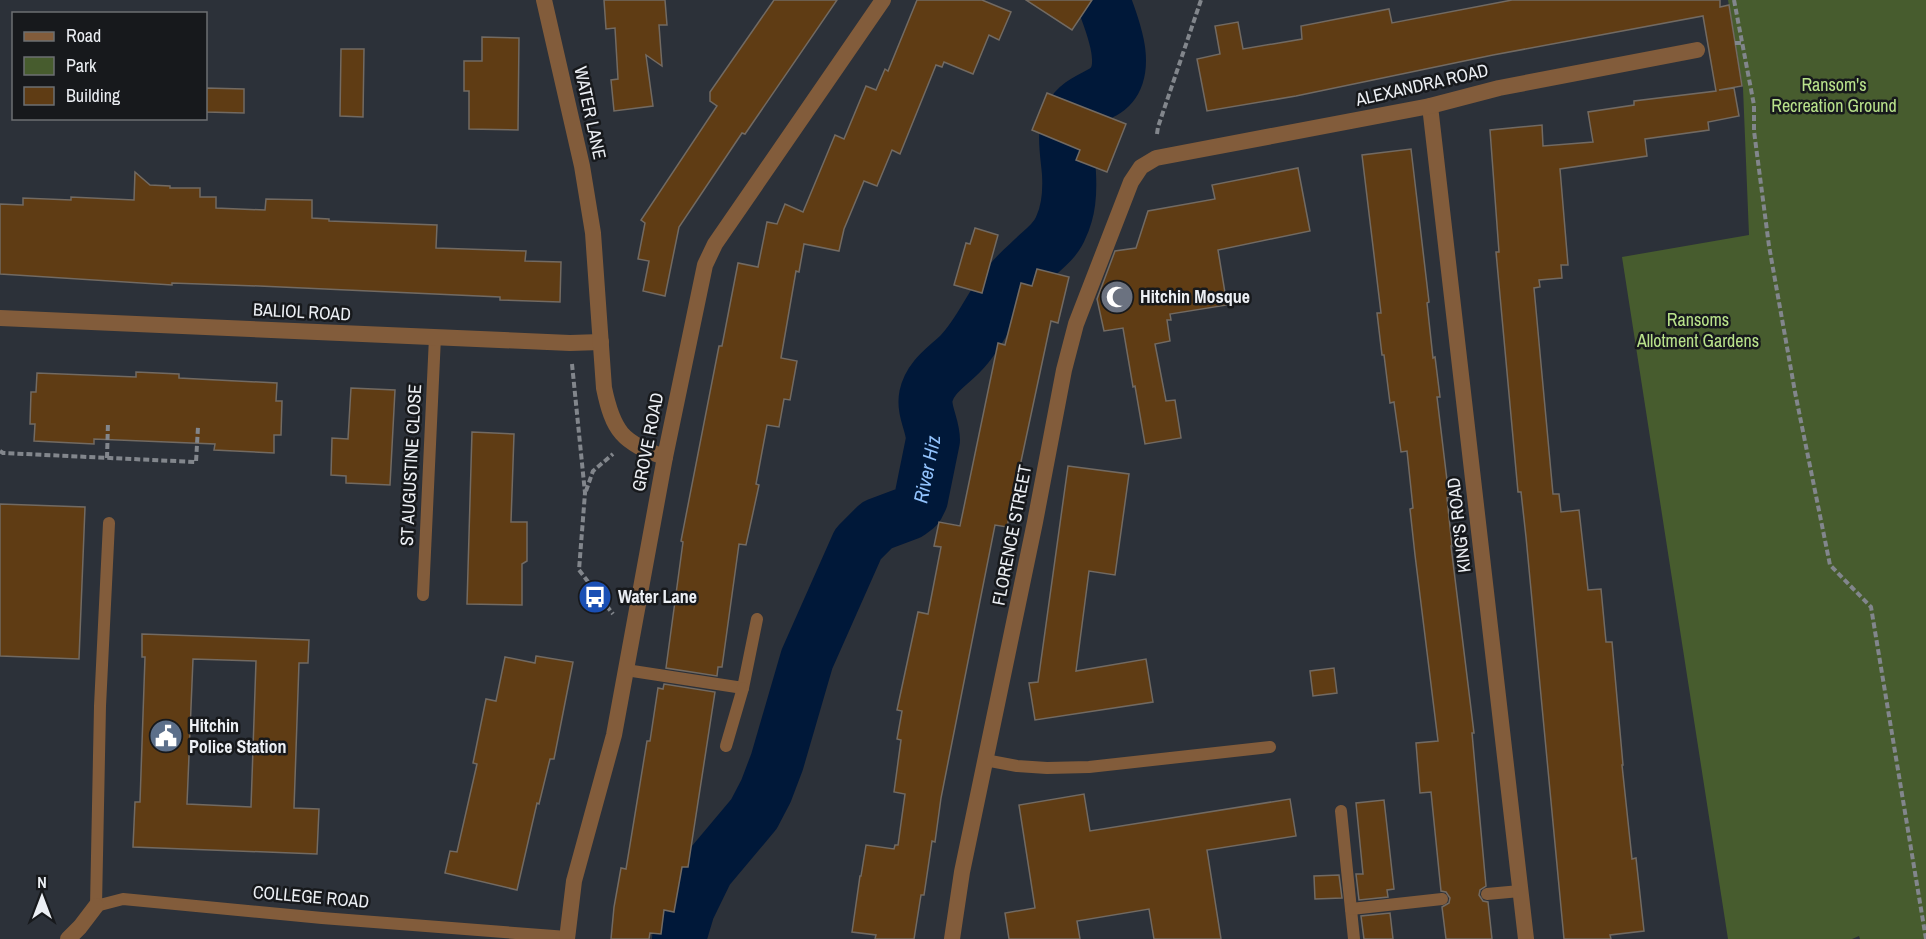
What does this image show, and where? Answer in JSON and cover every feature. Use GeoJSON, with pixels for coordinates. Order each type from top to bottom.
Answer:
{"type":"FeatureCollection","features":[{"type":"Feature","properties":{"kind":"street","name":"WATER LANE"},"geometry":{"type":"LineString","coordinates":[[544,0],[582,166],[593,233],[607,406],[616,428],[629,440],[646,451],[664,458]]}},
{"type":"Feature","properties":{"kind":"street","name":"GROVE ROAD"},"geometry":{"type":"LineString","coordinates":[[567,938],[574,881],[614,735],[664,458],[705,265],[715,243],[883,0]]}},
{"type":"Feature","properties":{"kind":"street","name":"ALEXANDRA ROAD"},"geometry":{"type":"LineString","coordinates":[[1156,158],[1430,106],[1499,88],[1696,50]]}},
{"type":"Feature","properties":{"kind":"street","name":"KING'S ROAD"},"geometry":{"type":"LineString","coordinates":[[1430,106],[1526,939]]}},
{"type":"Feature","properties":{"kind":"street","name":"FLORENCE STREET"},"geometry":{"type":"LineString","coordinates":[[952,939],[962,872],[1035,522],[1064,370],[1076,324],[1131,182],[1141,167],[1156,158]]}},
{"type":"Feature","properties":{"kind":"street","name":"BALIOL ROAD"},"geometry":{"type":"LineString","coordinates":[[0,318],[570,343],[602,342]]}},
{"type":"Feature","properties":{"kind":"street"},"geometry":{"type":"LineString","coordinates":[[68,939],[96,906]]}},
{"type":"Feature","properties":{"kind":"lane","name":"ST AUGUSTINE CLOSE"},"geometry":{"type":"LineString","coordinates":[[423,595],[435,337]]}},
{"type":"Feature","properties":{"kind":"lane"},"geometry":{"type":"LineString","coordinates":[[96,906],[100,706],[109,523]]}},
{"type":"Feature","properties":{"kind":"lane"},"geometry":{"type":"LineString","coordinates":[[726,746],[743,688],[757,619]]}},
{"type":"Feature","properties":{"kind":"lane"},"geometry":{"type":"LineString","coordinates":[[626,670],[743,688]]}},
{"type":"Feature","properties":{"kind":"lane"},"geometry":{"type":"LineString","coordinates":[[985,760],[1017,766],[1089,767],[1270,747]]}},
{"type":"Feature","properties":{"kind":"lane"},"geometry":{"type":"LineString","coordinates":[[1341,811],[1354,939]]}},
{"type":"Feature","properties":{"kind":"lane"},"geometry":{"type":"LineString","coordinates":[[1487,894],[1520,891]]}},
{"type":"Feature","properties":{"kind":"lane","name":"COLLEGE ROAD"},"geometry":{"type":"LineString","coordinates":[[96,906],[123,899],[567,938]]}},
{"type":"Feature","properties":{"kind":"lane"},"geometry":{"type":"LineString","coordinates":[[1351,909],[1442,899]]}},
{"type":"Feature","properties":{"kind":"path"},"geometry":{"type":"LineString","coordinates":[[1156,158],[1158,127],[1201,0]]}},
{"type":"Feature","properties":{"kind":"path"},"geometry":{"type":"LineString","coordinates":[[1734,0],[1754,105],[1754,131],[1769,246],[1827,554],[1830,566],[1871,607],[1926,939]]}},
{"type":"Feature","properties":{"kind":"path"},"geometry":{"type":"LineString","coordinates":[[1735,44],[1743,42]]}},
{"type":"Feature","properties":{"kind":"path"},"geometry":{"type":"LineString","coordinates":[[570,343],[585,493],[579,570],[632,639]]}},
{"type":"Feature","properties":{"kind":"path"},"geometry":{"type":"LineString","coordinates":[[106,458],[108,422]]}},
{"type":"Feature","properties":{"kind":"path"},"geometry":{"type":"LineString","coordinates":[[0,451],[3,453],[196,462],[198,427]]}},
{"type":"Feature","properties":{"kind":"path"},"geometry":{"type":"LineString","coordinates":[[585,493],[593,471],[629,440]]}},
{"type":"Feature","properties":{"kind":"green space"},"geometry":{"type":"Polygon","coordinates":[[[1728,0],[1926,0],[1926,939],[1860,939],[1859,936],[1852,939],[1728,939],[1622,257],[1749,235],[1743,88],[1728,0]]]}},
{"type":"Feature","properties":{"kind":"building"},"geometry":{"type":"Polygon","coordinates":[[[604,0],[665,0],[667,25],[659,25],[662,66],[646,55],[653,106],[614,111],[611,80],[618,79],[615,28],[606,29],[604,0]]]}},
{"type":"Feature","properties":{"kind":"building"},"geometry":{"type":"Polygon","coordinates":[[[774,0],[837,0],[745,134],[742,133],[679,227],[665,296],[643,291],[649,261],[638,259],[645,223],[641,220],[717,106],[710,101],[710,92],[774,0]]]}},
{"type":"Feature","properties":{"kind":"building"},"geometry":{"type":"Polygon","coordinates":[[[917,0],[982,0],[1011,12],[999,40],[989,35],[973,74],[944,62],[942,67],[936,65],[900,154],[892,150],[877,186],[864,181],[844,229],[839,251],[804,244],[799,272],[796,271],[781,358],[797,361],[790,400],[784,399],[779,427],[767,425],[756,484],[759,485],[746,545],[739,544],[722,667],[718,667],[717,676],[666,668],[683,542],[681,541],[719,346],[722,346],[738,263],[758,267],[767,222],[777,224],[785,204],[803,212],[835,135],[844,139],[866,86],[876,90],[885,69],[888,71],[917,0]]]}},
{"type":"Feature","properties":{"kind":"building"},"geometry":{"type":"Polygon","coordinates":[[[1026,0],[1092,0],[1072,30],[1026,0]]]}},
{"type":"Feature","properties":{"kind":"building"},"geometry":{"type":"Polygon","coordinates":[[[1512,0],[1720,0],[1720,7],[1729,5],[1742,86],[1719,90],[1734,88],[1739,116],[1708,122],[1709,130],[1645,139],[1647,156],[1560,169],[1568,265],[1561,265],[1562,278],[1539,280],[1540,287],[1534,288],[1553,494],[1559,494],[1561,512],[1579,510],[1588,590],[1601,589],[1606,642],[1612,642],[1632,859],[1636,858],[1644,931],[1610,935],[1611,939],[1564,939],[1496,252],[1499,252],[1490,130],[1542,125],[1543,146],[1593,142],[1588,112],[1634,105],[1634,101],[1716,91],[1703,16],[1493,55],[1296,96],[1207,111],[1197,59],[1220,54],[1215,26],[1238,22],[1243,49],[1302,39],[1301,26],[1389,9],[1392,23],[1512,0]]]}},
{"type":"Feature","properties":{"kind":"building"},"geometry":{"type":"Polygon","coordinates":[[[482,37],[519,38],[518,130],[469,129],[469,91],[464,91],[464,61],[482,61],[482,37]]]}},
{"type":"Feature","properties":{"kind":"building"},"geometry":{"type":"Polygon","coordinates":[[[341,49],[364,49],[363,117],[340,116],[341,49]]]}},
{"type":"Feature","properties":{"kind":"building"},"geometry":{"type":"Polygon","coordinates":[[[207,88],[244,89],[244,113],[207,112],[207,88]]]}},
{"type":"Feature","properties":{"kind":"building"},"geometry":{"type":"Polygon","coordinates":[[[1047,93],[1126,124],[1107,172],[1076,160],[1080,150],[1032,130],[1047,93]]]}},
{"type":"Feature","properties":{"kind":"building"},"geometry":{"type":"Polygon","coordinates":[[[1411,149],[1429,302],[1427,303],[1433,358],[1435,357],[1440,397],[1437,397],[1449,497],[1447,498],[1451,546],[1474,733],[1472,733],[1486,886],[1480,890],[1479,895],[1483,901],[1488,902],[1492,939],[1446,939],[1442,907],[1449,903],[1450,898],[1446,892],[1441,891],[1431,792],[1420,793],[1416,743],[1438,741],[1410,509],[1413,508],[1407,451],[1401,452],[1394,402],[1390,403],[1384,355],[1382,355],[1377,313],[1381,313],[1362,155],[1411,149]]]}},
{"type":"Feature","properties":{"kind":"building"},"geometry":{"type":"Polygon","coordinates":[[[1298,168],[1310,231],[1218,250],[1227,305],[1170,314],[1171,320],[1167,320],[1170,341],[1155,344],[1166,401],[1175,400],[1181,438],[1145,444],[1123,328],[1104,331],[1097,299],[1115,251],[1136,248],[1148,211],[1215,199],[1212,185],[1298,168]]]}},
{"type":"Feature","properties":{"kind":"building"},"geometry":{"type":"Polygon","coordinates":[[[135,172],[150,185],[200,188],[200,197],[216,197],[216,208],[265,210],[266,199],[312,200],[312,218],[329,219],[329,221],[437,225],[436,248],[526,251],[525,261],[561,262],[560,302],[500,300],[500,297],[259,286],[172,283],[172,285],[0,274],[0,204],[23,205],[23,198],[71,200],[71,197],[134,200],[135,172]]]}},
{"type":"Feature","properties":{"kind":"building"},"geometry":{"type":"Polygon","coordinates":[[[975,228],[998,235],[982,293],[954,285],[966,243],[970,244],[975,228]]]}},
{"type":"Feature","properties":{"kind":"building"},"geometry":{"type":"Polygon","coordinates":[[[1037,269],[1069,277],[1058,323],[1051,321],[1007,527],[995,525],[941,798],[935,842],[932,841],[924,895],[921,895],[914,939],[875,939],[876,935],[852,932],[860,876],[866,845],[894,849],[895,845],[898,845],[905,794],[894,792],[901,740],[897,739],[902,711],[897,710],[918,612],[928,614],[941,547],[934,546],[939,522],[960,526],[998,343],[1005,345],[1021,283],[1032,286],[1037,269]]]}},
{"type":"Feature","properties":{"kind":"building"},"geometry":{"type":"Polygon","coordinates":[[[136,372],[179,374],[179,378],[277,383],[276,401],[282,401],[281,435],[274,435],[274,453],[214,450],[215,444],[94,439],[94,444],[34,441],[35,424],[30,424],[31,392],[36,392],[37,373],[136,377],[136,372]]]}},
{"type":"Feature","properties":{"kind":"building"},"geometry":{"type":"Polygon","coordinates":[[[351,388],[395,390],[390,485],[346,483],[346,476],[331,475],[332,438],[348,439],[351,388]]]}},
{"type":"Feature","properties":{"kind":"building"},"geometry":{"type":"Polygon","coordinates":[[[472,432],[514,434],[511,522],[527,522],[527,561],[522,564],[522,605],[467,604],[472,432]]]}},
{"type":"Feature","properties":{"kind":"building"},"geometry":{"type":"Polygon","coordinates":[[[1068,466],[1129,474],[1115,575],[1089,571],[1076,671],[1146,659],[1153,702],[1035,720],[1029,683],[1038,682],[1068,466]]]}},
{"type":"Feature","properties":{"kind":"building"},"geometry":{"type":"Polygon","coordinates":[[[0,504],[85,507],[79,659],[0,656],[0,504]]]}},
{"type":"Feature","properties":{"kind":"building","name":"Hitchin Police Station"},"geometry":{"type":"Polygon","coordinates":[[[142,634],[309,640],[308,663],[299,663],[294,808],[319,809],[317,854],[133,847],[135,802],[140,802],[145,657],[142,657],[142,634]],[[193,659],[187,804],[251,807],[256,661],[193,659]]]}},
{"type":"Feature","properties":{"kind":"building"},"geometry":{"type":"Polygon","coordinates":[[[536,656],[573,662],[554,759],[550,759],[539,804],[537,803],[517,890],[445,873],[450,851],[457,852],[477,764],[473,763],[486,699],[496,701],[505,657],[535,663],[536,656]]]}},
{"type":"Feature","properties":{"kind":"building"},"geometry":{"type":"Polygon","coordinates":[[[1334,668],[1337,693],[1313,696],[1310,671],[1334,668]]]}},
{"type":"Feature","properties":{"kind":"building"},"geometry":{"type":"Polygon","coordinates":[[[664,684],[715,692],[688,867],[682,867],[674,912],[664,910],[661,934],[650,933],[649,939],[611,939],[621,868],[626,869],[658,688],[663,689],[664,684]]]}},
{"type":"Feature","properties":{"kind":"building"},"geometry":{"type":"Polygon","coordinates":[[[1084,794],[1090,831],[1290,799],[1296,836],[1207,850],[1221,939],[1154,939],[1149,909],[1077,921],[1080,939],[1009,939],[1005,913],[1035,908],[1019,805],[1084,794]]]}},
{"type":"Feature","properties":{"kind":"building"},"geometry":{"type":"Polygon","coordinates":[[[1384,800],[1394,889],[1387,890],[1388,897],[1359,900],[1356,874],[1363,874],[1356,803],[1384,800]]]}},
{"type":"Feature","properties":{"kind":"building"},"geometry":{"type":"Polygon","coordinates":[[[1339,875],[1342,898],[1315,899],[1314,876],[1339,875]]]}},
{"type":"Feature","properties":{"kind":"building"},"geometry":{"type":"Polygon","coordinates":[[[1390,913],[1393,939],[1364,939],[1361,916],[1390,913]]]}},
{"type":"Feature","properties":{"kind":"waterway","name":"River Hiz"},"geometry":{"type":"LineString","coordinates":[[679,939],[688,909],[707,870],[754,814],[766,791],[777,762],[807,659],[858,544],[877,525],[909,513],[917,507],[921,499],[933,440],[925,402],[931,383],[966,347],[1009,284],[1051,243],[1061,227],[1069,195],[1066,137],[1068,122],[1077,108],[1103,92],[1112,84],[1117,74],[1118,49],[1103,0]]}},
{"type":"Feature","properties":{"kind":"place","name":"Hitchin Mosque"},"geometry":{"type":"Point","coordinates":[1117,297]}},
{"type":"Feature","properties":{"kind":"place","name":"Water Lane"},"geometry":{"type":"Point","coordinates":[595,597]}},
{"type":"Feature","properties":{"kind":"place","name":"Hitchin Police Station"},"geometry":{"type":"Point","coordinates":[166,736]}},
{"type":"Feature","properties":{"kind":"park label","name":"Ransom's Recreation Ground"},"geometry":{"type":"Point","coordinates":[1834,95]}},
{"type":"Feature","properties":{"kind":"park label","name":"Ransoms Allotment Gardens"},"geometry":{"type":"Point","coordinates":[1698,330]}}]}
